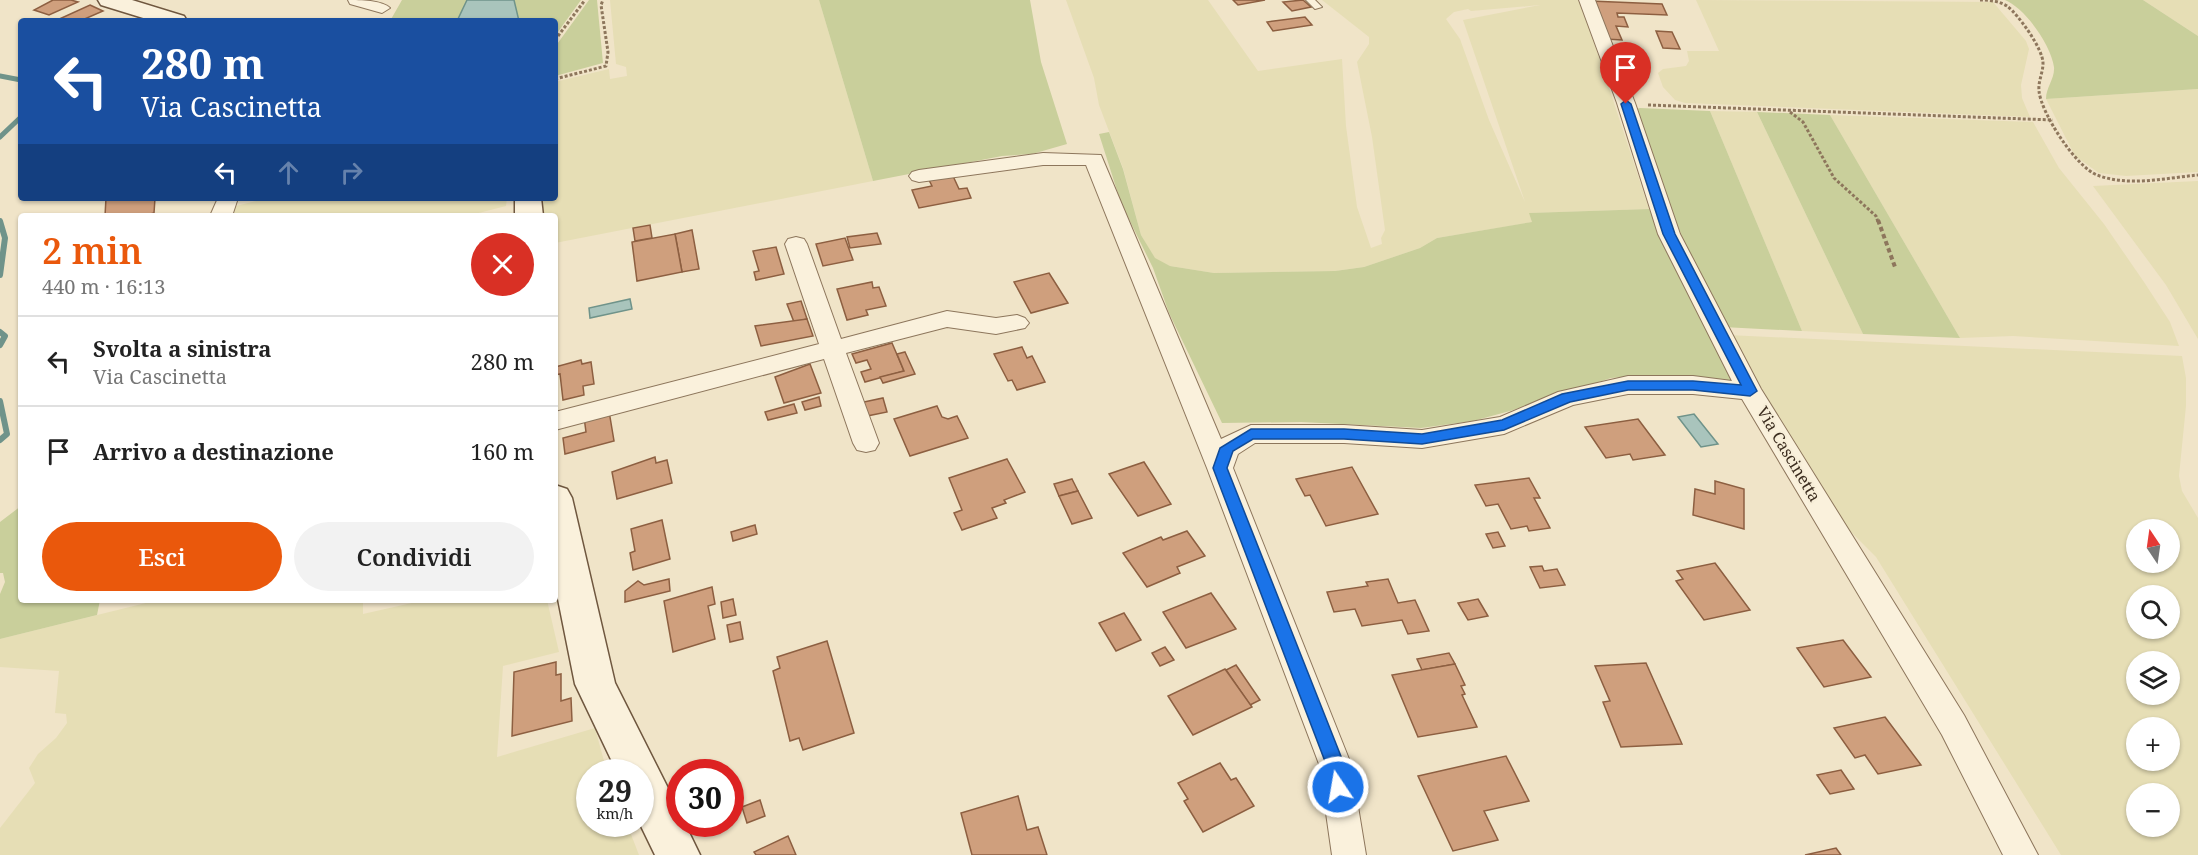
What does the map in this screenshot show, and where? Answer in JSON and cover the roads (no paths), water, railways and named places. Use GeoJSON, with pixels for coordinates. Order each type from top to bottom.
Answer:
{"type":"FeatureCollection","features":[{"type":"Feature","properties":{"kind":"street"},"geometry":{"type":"LineString","coordinates":[[109,0],[166,18]]}},
{"type":"Feature","properties":{"kind":"street"},"geometry":{"type":"LineString","coordinates":[[356,0],[380,10]]}},
{"type":"Feature","properties":{"kind":"street","name":"Via Cascinetta"},"geometry":{"type":"LineString","coordinates":[[1587,0],[1626,104],[1669,234],[1750,391],[1953,725],[2021,855]]}},
{"type":"Feature","properties":{"kind":"street"},"geometry":{"type":"LineString","coordinates":[[919,176],[1043,159],[1094,159],[1220,468],[1335,764],[1349,855]]}},
{"type":"Feature","properties":{"kind":"street"},"geometry":{"type":"LineString","coordinates":[[796,244],[866,443]]}},
{"type":"Feature","properties":{"kind":"street"},"geometry":{"type":"LineString","coordinates":[[558,420],[947,319],[996,326],[1017,323]]}},
{"type":"Feature","properties":{"kind":"street"},"geometry":{"type":"LineString","coordinates":[[1220,468],[1227,448],[1251,434],[1344,434],[1422,439],[1504,425],[1567,398],[1628,385],[1693,385],[1750,391]]}},
{"type":"Feature","properties":{"kind":"street"},"geometry":{"type":"LineString","coordinates":[[558,512],[595,684],[632,759]]}},
{"type":"Feature","properties":{"kind":"street"},"geometry":{"type":"LineString","coordinates":[[654,806],[678,855]]}},
{"type":"Feature","properties":{"kind":"lane"},"geometry":{"type":"LineString","coordinates":[[1310,0],[1318,7]]}},
{"type":"Feature","properties":{"kind":"water"},"geometry":{"type":"Polygon","coordinates":[[[467,0],[514,0],[518,18],[458,18],[467,0]]]}},
{"type":"Feature","properties":{"kind":"water"},"geometry":{"type":"Polygon","coordinates":[[[630,299],[632,309],[590,318],[589,308],[630,299]]]}},
{"type":"Feature","properties":{"kind":"water"},"geometry":{"type":"Polygon","coordinates":[[[1694,414],[1718,444],[1701,447],[1678,417],[1694,414]]]}},
{"type":"Feature","properties":{"kind":"waterway"},"geometry":{"type":"LineString","coordinates":[[0,76],[18,79]]}},
{"type":"Feature","properties":{"kind":"waterway"},"geometry":{"type":"LineString","coordinates":[[0,137],[18,120]]}},
{"type":"Feature","properties":{"kind":"waterway"},"geometry":{"type":"LineString","coordinates":[[0,221],[5,238],[0,275]]}},
{"type":"Feature","properties":{"kind":"waterway"},"geometry":{"type":"LineString","coordinates":[[0,332],[5,336],[0,345]]}},
{"type":"Feature","properties":{"kind":"waterway"},"geometry":{"type":"LineString","coordinates":[[0,401],[7,434],[0,440]]}}]}
